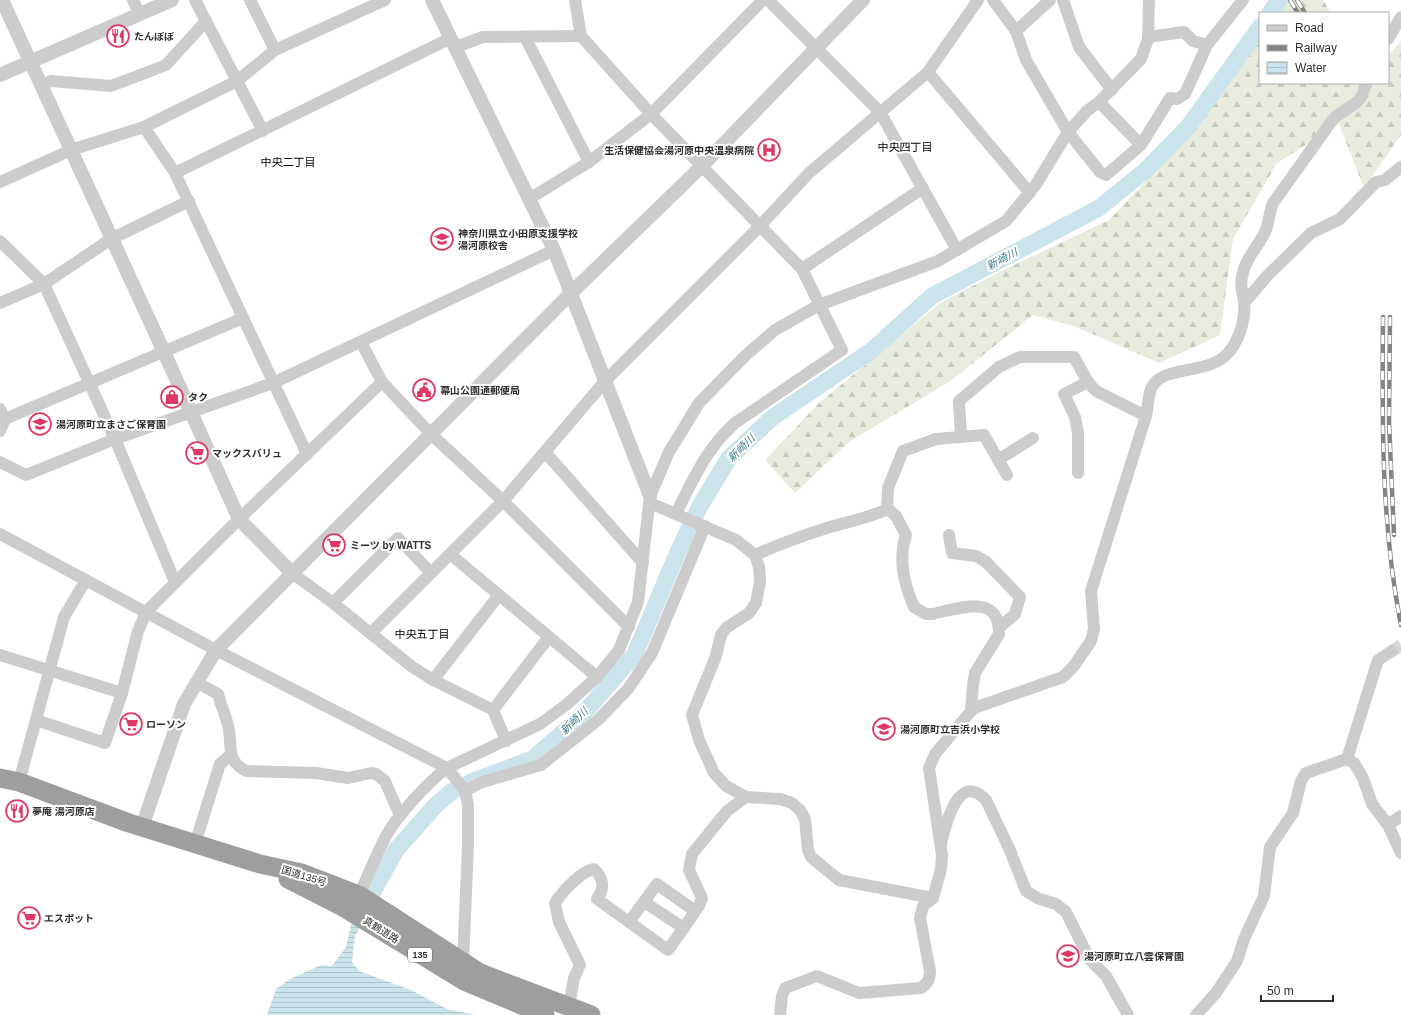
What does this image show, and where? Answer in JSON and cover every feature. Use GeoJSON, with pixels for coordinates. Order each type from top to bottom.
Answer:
{"type":"FeatureCollection","features":[{"type":"Feature","properties":{"kind":"highway","name":"国道135号"},"geometry":{"type":"LineString","coordinates":[[0,778],[19,782],[142,827],[195,844],[260,864],[302,873],[359,895],[463,963],[503,983],[591,1015]]}},
{"type":"Feature","properties":{"kind":"highway","name":"真鶴道路"},"geometry":{"type":"LineString","coordinates":[[260,864],[361,917],[464,981],[544,1015]]}},
{"type":"Feature","properties":{"kind":"street"},"geometry":{"type":"LineString","coordinates":[[2,0],[239,519],[292,573],[333,603],[411,666],[433,680],[493,710],[506,742]]}},
{"type":"Feature","properties":{"kind":"street"},"geometry":{"type":"LineString","coordinates":[[133,0],[140,13]]}},
{"type":"Feature","properties":{"kind":"street"},"geometry":{"type":"LineString","coordinates":[[0,75],[172,0]]}},
{"type":"Feature","properties":{"kind":"street"},"geometry":{"type":"LineString","coordinates":[[195,0],[263,131]]}},
{"type":"Feature","properties":{"kind":"street"},"geometry":{"type":"LineString","coordinates":[[250,0],[275,50]]}},
{"type":"Feature","properties":{"kind":"street"},"geometry":{"type":"LineString","coordinates":[[0,182],[71,150],[144,127],[237,81],[275,50],[385,0]]}},
{"type":"Feature","properties":{"kind":"street"},"geometry":{"type":"LineString","coordinates":[[432,0],[554,250],[606,380],[650,499],[736,540],[755,555],[759,567],[760,582],[756,603],[749,613],[726,628],[721,635],[716,656],[692,715],[699,740],[714,773],[726,786],[746,797],[780,799],[792,803],[800,810],[805,819],[808,850],[811,857],[839,880],[933,898]]}},
{"type":"Feature","properties":{"kind":"street"},"geometry":{"type":"LineString","coordinates":[[575,0],[580,36],[651,114],[802,269],[842,350],[734,423],[720,436],[710,449],[679,514]]}},
{"type":"Feature","properties":{"kind":"street"},"geometry":{"type":"LineString","coordinates":[[529,199],[589,162],[651,114],[763,0]]}},
{"type":"Feature","properties":{"kind":"street"},"geometry":{"type":"LineString","coordinates":[[768,0],[880,112],[958,250]]}},
{"type":"Feature","properties":{"kind":"street"},"geometry":{"type":"LineString","coordinates":[[142,827],[184,704],[216,650],[572,292],[702,166],[815,47],[862,0]]}},
{"type":"Feature","properties":{"kind":"street"},"geometry":{"type":"LineString","coordinates":[[371,633],[503,501],[606,380],[760,226],[809,173],[928,72],[978,0]]}},
{"type":"Feature","properties":{"kind":"street"},"geometry":{"type":"LineString","coordinates":[[992,0],[1016,31],[1026,60],[1068,132],[1100,172],[1106,175],[1141,145],[1170,98],[1177,99],[1185,94],[1208,45],[1238,2]]}},
{"type":"Feature","properties":{"kind":"street"},"geometry":{"type":"LineString","coordinates":[[1016,31],[1050,0]]}},
{"type":"Feature","properties":{"kind":"street"},"geometry":{"type":"LineString","coordinates":[[1063,0],[1080,47],[1112,90]]}},
{"type":"Feature","properties":{"kind":"street"},"geometry":{"type":"LineString","coordinates":[[359,895],[386,835],[400,816],[438,775],[447,768],[506,742],[540,724],[566,705],[597,677],[619,650],[638,602],[650,499],[669,452],[699,403],[746,355],[775,330],[819,306],[938,261],[1006,221],[1030,193],[1068,132],[1087,111],[1100,102],[1112,90],[1141,58],[1148,37],[1149,0]]}},
{"type":"Feature","properties":{"kind":"street"},"geometry":{"type":"LineString","coordinates":[[1389,37],[1401,17]]}},
{"type":"Feature","properties":{"kind":"street"},"geometry":{"type":"LineString","coordinates":[[41,86],[50,81],[111,86],[166,65],[206,21]]}},
{"type":"Feature","properties":{"kind":"street"},"geometry":{"type":"LineString","coordinates":[[1148,37],[1184,32],[1193,41],[1208,45]]}},
{"type":"Feature","properties":{"kind":"street"},"geometry":{"type":"LineString","coordinates":[[175,173],[454,43],[483,37],[580,36]]}},
{"type":"Feature","properties":{"kind":"street"},"geometry":{"type":"LineString","coordinates":[[525,37],[589,162]]}},
{"type":"Feature","properties":{"kind":"street"},"geometry":{"type":"LineString","coordinates":[[928,72],[1030,193]]}},
{"type":"Feature","properties":{"kind":"street"},"geometry":{"type":"LineString","coordinates":[[780,1015],[782,996],[785,988],[817,976],[859,993],[921,988],[927,984],[930,978],[930,971],[920,918],[923,906],[933,898],[941,869],[940,844],[930,768],[935,754],[971,711],[1063,677],[1073,667],[1091,641],[1094,629],[1091,591],[1146,416],[1151,388],[1157,380],[1167,374],[1212,365],[1227,355],[1234,346],[1239,336],[1244,303],[1240,288],[1244,269],[1266,230],[1268,215],[1273,203],[1334,118],[1357,102],[1362,96],[1366,84]]}},
{"type":"Feature","properties":{"kind":"street"},"geometry":{"type":"LineString","coordinates":[[1100,102],[1141,145]]}},
{"type":"Feature","properties":{"kind":"street"},"geometry":{"type":"LineString","coordinates":[[144,127],[175,173],[307,454]]}},
{"type":"Feature","properties":{"kind":"street"},"geometry":{"type":"LineString","coordinates":[[1244,303],[1268,275],[1311,233],[1340,220],[1376,182],[1385,180],[1401,167]]}},
{"type":"Feature","properties":{"kind":"street"},"geometry":{"type":"LineString","coordinates":[[802,269],[923,188]]}},
{"type":"Feature","properties":{"kind":"street"},"geometry":{"type":"LineString","coordinates":[[0,303],[44,284],[111,239],[188,201]]}},
{"type":"Feature","properties":{"kind":"street"},"geometry":{"type":"LineString","coordinates":[[0,241],[44,284],[115,439],[176,582]]}},
{"type":"Feature","properties":{"kind":"street"},"geometry":{"type":"LineString","coordinates":[[0,462],[26,475],[115,439],[273,383],[554,250]]}},
{"type":"Feature","properties":{"kind":"street"},"geometry":{"type":"LineString","coordinates":[[2,420],[243,318]]}},
{"type":"Feature","properties":{"kind":"street"},"geometry":{"type":"LineString","coordinates":[[361,342],[382,382],[431,434],[503,501],[628,627]]}},
{"type":"Feature","properties":{"kind":"street"},"geometry":{"type":"LineString","coordinates":[[961,436],[959,401],[999,367],[1020,357],[1074,357],[1088,382],[1096,391],[1146,416]]}},
{"type":"Feature","properties":{"kind":"street"},"geometry":{"type":"LineString","coordinates":[[36,720],[106,743],[122,693],[138,631],[147,612],[239,519],[382,382]]}},
{"type":"Feature","properties":{"kind":"street"},"geometry":{"type":"LineString","coordinates":[[1078,472],[1078,433],[1075,417],[1064,394],[1088,382]]}},
{"type":"Feature","properties":{"kind":"street"},"geometry":{"type":"LineString","coordinates":[[887,509],[888,488],[903,451],[936,439],[984,434],[1007,475]]}},
{"type":"Feature","properties":{"kind":"street"},"geometry":{"type":"LineString","coordinates":[[998,460],[1033,438]]}},
{"type":"Feature","properties":{"kind":"street"},"geometry":{"type":"LineString","coordinates":[[545,452],[643,563]]}},
{"type":"Feature","properties":{"kind":"street"},"geometry":{"type":"LineString","coordinates":[[755,555],[809,534],[862,520],[887,509]]}},
{"type":"Feature","properties":{"kind":"street"},"geometry":{"type":"LineString","coordinates":[[887,509],[896,516],[906,535],[901,551],[901,560],[914,607],[926,614],[932,614],[978,605],[992,611],[1000,627]]}},
{"type":"Feature","properties":{"kind":"street"},"geometry":{"type":"LineString","coordinates":[[465,791],[482,782],[541,765],[598,720],[628,689],[652,653],[705,526]]}},
{"type":"Feature","properties":{"kind":"street"},"geometry":{"type":"LineString","coordinates":[[0,534],[216,650],[447,768],[465,791],[468,805],[468,845],[463,963]]}},
{"type":"Feature","properties":{"kind":"street"},"geometry":{"type":"LineString","coordinates":[[949,535],[952,553],[976,556],[986,562],[1020,597],[1015,614],[1000,627],[997,640],[974,678],[971,711]]}},
{"type":"Feature","properties":{"kind":"street"},"geometry":{"type":"LineString","coordinates":[[333,603],[398,538],[431,573]]}},
{"type":"Feature","properties":{"kind":"street"},"geometry":{"type":"LineString","coordinates":[[450,554],[597,677]]}},
{"type":"Feature","properties":{"kind":"street"},"geometry":{"type":"LineString","coordinates":[[19,782],[64,617],[86,580]]}},
{"type":"Feature","properties":{"kind":"street"},"geometry":{"type":"LineString","coordinates":[[433,680],[499,595]]}},
{"type":"Feature","properties":{"kind":"street"},"geometry":{"type":"LineString","coordinates":[[493,710],[549,637]]}},
{"type":"Feature","properties":{"kind":"street"},"geometry":{"type":"LineString","coordinates":[[1347,759],[1378,660],[1392,651]]}},
{"type":"Feature","properties":{"kind":"street"},"geometry":{"type":"LineString","coordinates":[[0,655],[122,693]]}},
{"type":"Feature","properties":{"kind":"street"},"geometry":{"type":"LineString","coordinates":[[196,682],[218,694],[229,730],[231,755],[238,766],[246,771],[316,773],[348,778],[371,773],[376,774],[385,781],[400,816]]}},
{"type":"Feature","properties":{"kind":"street"},"geometry":{"type":"LineString","coordinates":[[195,844],[220,764],[231,755]]}},
{"type":"Feature","properties":{"kind":"street"},"geometry":{"type":"LineString","coordinates":[[1196,1015],[1216,993],[1236,962],[1244,939],[1264,896],[1270,847],[1293,813],[1303,777],[1306,773],[1347,759],[1354,763],[1363,778],[1372,804],[1388,824],[1401,853]]}},
{"type":"Feature","properties":{"kind":"street"},"geometry":{"type":"LineString","coordinates":[[940,844],[954,802],[959,797],[970,792],[976,792],[982,795],[986,800],[1009,848],[1026,891],[1037,898],[1056,904],[1066,912],[1090,960],[1106,976],[1128,1015]]}},
{"type":"Feature","properties":{"kind":"street"},"geometry":{"type":"LineString","coordinates":[[569,1007],[574,978],[580,965],[559,922],[555,903],[561,893],[588,870],[594,870],[603,881],[603,890],[597,899],[668,950],[684,928],[702,898],[689,870],[692,854],[727,811],[746,797]]}},
{"type":"Feature","properties":{"kind":"street"},"geometry":{"type":"LineString","coordinates":[[1388,824],[1401,816]]}},
{"type":"Feature","properties":{"kind":"street"},"geometry":{"type":"LineString","coordinates":[[629,922],[657,884],[695,911]]}},
{"type":"Feature","properties":{"kind":"street"},"geometry":{"type":"LineString","coordinates":[[644,902],[684,928]]}},
{"type":"Feature","properties":{"kind":"green space"},"geometry":{"type":"Polygon","coordinates":[[[1288,0],[1323,0],[1330,12],[1280,12],[1288,0]]]}},
{"type":"Feature","properties":{"kind":"green space"},"geometry":{"type":"Polygon","coordinates":[[[1259,39],[1259,84],[1389,84],[1389,55],[1401,41],[1401,135],[1364,188],[1339,124],[1277,163],[1233,239],[1220,335],[1159,363],[1074,326],[1033,315],[952,380],[849,442],[795,493],[765,460],[819,403],[940,303],[997,273],[1109,220],[1189,136],[1259,39]]]}},
{"type":"Feature","properties":{"kind":"water"},"geometry":{"type":"Polygon","coordinates":[[[379,873],[385,876],[369,913],[355,936],[352,962],[359,971],[411,990],[447,1009],[475,1015],[267,1015],[276,989],[290,979],[321,965],[332,966],[346,947],[352,921],[379,873]]]}},
{"type":"Feature","properties":{"kind":"waterway","name":"新崎川"},"geometry":{"type":"LineString","coordinates":[[1271,12],[1279,0]]}},
{"type":"Feature","properties":{"kind":"waterway","name":"新崎川"},"geometry":{"type":"LineString","coordinates":[[371,895],[396,850],[435,806],[451,792],[471,782],[532,759],[579,719],[635,654],[677,554],[700,506],[729,458],[773,417],[871,351],[932,296],[1099,208],[1146,170],[1188,127],[1259,28]]}},
{"type":"Feature","properties":{"kind":"tunnel"},"geometry":{"type":"LineString","coordinates":[[1392,651],[1401,645]]}},
{"type":"Feature","properties":{"kind":"railway"},"geometry":{"type":"LineString","coordinates":[[1290,0],[1297,12]]}},
{"type":"Feature","properties":{"kind":"railway"},"geometry":{"type":"LineString","coordinates":[[1297,0],[1304,12]]}},
{"type":"Feature","properties":{"kind":"railway"},"geometry":{"type":"LineString","coordinates":[[1383,317],[1383,433],[1386,510],[1394,587],[1401,625]]}},
{"type":"Feature","properties":{"kind":"railway"},"geometry":{"type":"LineString","coordinates":[[1390,317],[1389,422],[1394,535]]}},
{"type":"Feature","properties":{"kind":"place","name":"たんぽぽ"},"geometry":{"type":"Point","coordinates":[118,36]}},
{"type":"Feature","properties":{"kind":"place","name":"生活保健協会湯河原中央温泉病院"},"geometry":{"type":"Point","coordinates":[769,150]}},
{"type":"Feature","properties":{"kind":"place","name":"神奈川県立小田原支援学校 湯河原校舎"},"geometry":{"type":"Point","coordinates":[442,239]}},
{"type":"Feature","properties":{"kind":"place","name":"幕山公園通郵便局"},"geometry":{"type":"Point","coordinates":[424,390]}},
{"type":"Feature","properties":{"kind":"place","name":"タク"},"geometry":{"type":"Point","coordinates":[172,397]}},
{"type":"Feature","properties":{"kind":"place","name":"湯河原町立まさご保育園"},"geometry":{"type":"Point","coordinates":[40,424]}},
{"type":"Feature","properties":{"kind":"place","name":"マックスバリュ"},"geometry":{"type":"Point","coordinates":[197,453]}},
{"type":"Feature","properties":{"kind":"place","name":"ミーツ by WATTS"},"geometry":{"type":"Point","coordinates":[334,545]}},
{"type":"Feature","properties":{"kind":"place","name":"ローソン"},"geometry":{"type":"Point","coordinates":[131,724]}},
{"type":"Feature","properties":{"kind":"place","name":"湯河原町立吉浜小学校"},"geometry":{"type":"Point","coordinates":[884,729]}},
{"type":"Feature","properties":{"kind":"place","name":"夢庵 湯河原店"},"geometry":{"type":"Point","coordinates":[17,811]}},
{"type":"Feature","properties":{"kind":"place","name":"エスポット"},"geometry":{"type":"Point","coordinates":[29,918]}},
{"type":"Feature","properties":{"kind":"place","name":"湯河原町立八雲保育園"},"geometry":{"type":"Point","coordinates":[1068,956]}},
{"type":"Feature","properties":{"kind":"district","name":"中央四丁目"},"geometry":{"type":"Point","coordinates":[905,147]}},
{"type":"Feature","properties":{"kind":"district","name":"中央二丁目"},"geometry":{"type":"Point","coordinates":[288,162]}},
{"type":"Feature","properties":{"kind":"district","name":"中央五丁目"},"geometry":{"type":"Point","coordinates":[422,634]}}]}
